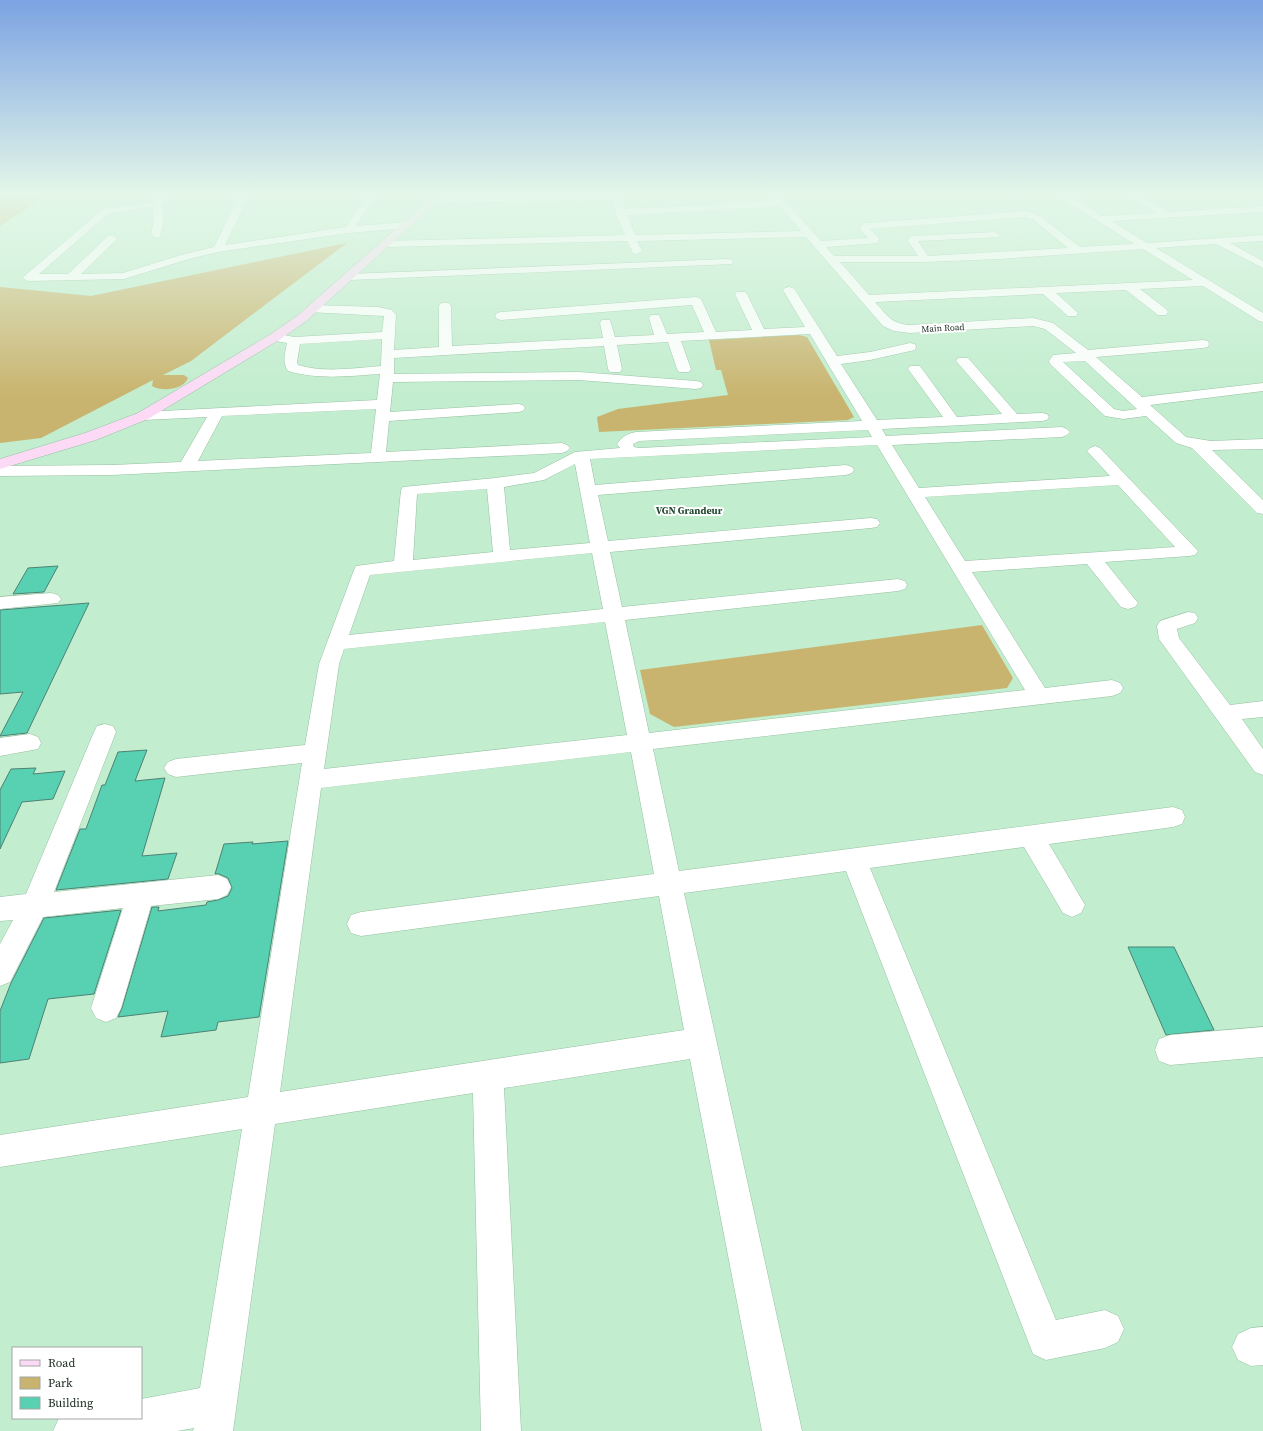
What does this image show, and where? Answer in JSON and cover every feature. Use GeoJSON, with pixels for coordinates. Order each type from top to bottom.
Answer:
{"type":"FeatureCollection","features":[{"type":"Feature","properties":{"kind":"street"},"geometry":{"type":"LineString","coordinates":[[46,263],[28,278],[124,276],[167,263]]}},
{"type":"Feature","properties":{"kind":"street"},"geometry":{"type":"LineString","coordinates":[[71,277],[86,263]]}},
{"type":"Feature","properties":{"kind":"street"},"geometry":{"type":"LineString","coordinates":[[150,268],[154,263]]}},
{"type":"Feature","properties":{"kind":"street"},"geometry":{"type":"LineString","coordinates":[[0,464],[102,434],[143,416],[275,336],[313,309],[365,263]]}},
{"type":"Feature","properties":{"kind":"street"},"geometry":{"type":"LineString","coordinates":[[350,277],[694,263]]}},
{"type":"Feature","properties":{"kind":"street","name":"Main Road"},"geometry":{"type":"LineString","coordinates":[[833,263],[887,323],[898,328],[910,329],[1038,323],[1048,326],[1087,355],[1182,440],[1197,444]]}},
{"type":"Feature","properties":{"kind":"street"},"geometry":{"type":"LineString","coordinates":[[1172,263],[1263,318]]}},
{"type":"Feature","properties":{"kind":"street"},"geometry":{"type":"LineString","coordinates":[[865,299],[1204,283]]}},
{"type":"Feature","properties":{"kind":"street"},"geometry":{"type":"LineString","coordinates":[[1129,286],[1162,312]]}},
{"type":"Feature","properties":{"kind":"street"},"geometry":{"type":"LineString","coordinates":[[789,290],[1039,696]]}},
{"type":"Feature","properties":{"kind":"street"},"geometry":{"type":"LineString","coordinates":[[1046,291],[1072,313]]}},
{"type":"Feature","properties":{"kind":"street"},"geometry":{"type":"LineString","coordinates":[[740,294],[760,333]]}},
{"type":"Feature","properties":{"kind":"street"},"geometry":{"type":"LineString","coordinates":[[506,347],[502,319],[696,300],[712,336]]}},
{"type":"Feature","properties":{"kind":"street"},"geometry":{"type":"LineString","coordinates":[[445,306],[446,351]]}},
{"type":"Feature","properties":{"kind":"street"},"geometry":{"type":"LineString","coordinates":[[313,309],[378,311],[388,313],[390,319],[387,373],[378,457]]}},
{"type":"Feature","properties":{"kind":"street"},"geometry":{"type":"LineString","coordinates":[[655,318],[668,338],[684,369]]}},
{"type":"Feature","properties":{"kind":"street"},"geometry":{"type":"LineString","coordinates":[[606,323],[615,369]]}},
{"type":"Feature","properties":{"kind":"street"},"geometry":{"type":"LineString","coordinates":[[387,354],[544,345],[559,339],[609,342],[813,330]]}},
{"type":"Feature","properties":{"kind":"street"},"geometry":{"type":"LineString","coordinates":[[275,336],[294,341],[388,335]]}},
{"type":"Feature","properties":{"kind":"street"},"geometry":{"type":"LineString","coordinates":[[901,336],[910,347],[917,364],[953,421]]}},
{"type":"Feature","properties":{"kind":"street"},"geometry":{"type":"LineString","coordinates":[[294,341],[290,362],[292,368],[300,372],[313,374],[387,373],[579,376],[696,386]]}},
{"type":"Feature","properties":{"kind":"street"},"geometry":{"type":"LineString","coordinates":[[1204,344],[1058,358],[1056,361],[1057,364],[1110,413],[1123,415],[1145,407],[1263,387]]}},
{"type":"Feature","properties":{"kind":"street"},"geometry":{"type":"LineString","coordinates":[[544,345],[548,369]]}},
{"type":"Feature","properties":{"kind":"street"},"geometry":{"type":"LineString","coordinates":[[832,361],[870,356],[910,347]]}},
{"type":"Feature","properties":{"kind":"street"},"geometry":{"type":"LineString","coordinates":[[478,349],[479,370]]}},
{"type":"Feature","properties":{"kind":"street"},"geometry":{"type":"LineString","coordinates":[[963,361],[1013,418]]}},
{"type":"Feature","properties":{"kind":"street"},"geometry":{"type":"LineString","coordinates":[[143,416],[216,413],[518,408]]}},
{"type":"Feature","properties":{"kind":"street"},"geometry":{"type":"LineString","coordinates":[[187,466],[216,413]]}},
{"type":"Feature","properties":{"kind":"street"},"geometry":{"type":"LineString","coordinates":[[646,452],[628,450],[625,444],[626,441],[629,438],[645,436],[1042,417]]}},
{"type":"Feature","properties":{"kind":"street"},"geometry":{"type":"LineString","coordinates":[[403,566],[409,490],[496,483],[538,477],[581,455],[1062,432]]}},
{"type":"Feature","properties":{"kind":"street"},"geometry":{"type":"LineString","coordinates":[[1197,444],[1263,444]]}},
{"type":"Feature","properties":{"kind":"street"},"geometry":{"type":"LineString","coordinates":[[1197,444],[1263,509]]}},
{"type":"Feature","properties":{"kind":"street"},"geometry":{"type":"LineString","coordinates":[[0,471],[112,470],[562,448]]}},
{"type":"Feature","properties":{"kind":"street"},"geometry":{"type":"LineString","coordinates":[[959,567],[1189,551],[1095,451]]}},
{"type":"Feature","properties":{"kind":"street"},"geometry":{"type":"LineString","coordinates":[[581,455],[782,1431]]}},
{"type":"Feature","properties":{"kind":"street"},"geometry":{"type":"LineString","coordinates":[[588,490],[846,470]]}},
{"type":"Feature","properties":{"kind":"street"},"geometry":{"type":"LineString","coordinates":[[913,493],[1122,480]]}},
{"type":"Feature","properties":{"kind":"street"},"geometry":{"type":"LineString","coordinates":[[496,483],[502,556]]}},
{"type":"Feature","properties":{"kind":"street"},"geometry":{"type":"LineString","coordinates":[[73,1431],[215,1418],[329,664],[363,570],[871,522]]}},
{"type":"Feature","properties":{"kind":"street"},"geometry":{"type":"LineString","coordinates":[[1092,558],[1128,603]]}},
{"type":"Feature","properties":{"kind":"street"},"geometry":{"type":"LineString","coordinates":[[336,643],[898,585]]}},
{"type":"Feature","properties":{"kind":"street"},"geometry":{"type":"LineString","coordinates":[[0,603],[51,599]]}},
{"type":"Feature","properties":{"kind":"street"},"geometry":{"type":"LineString","coordinates":[[1188,618],[1167,626],[1169,639],[1263,766]]}},
{"type":"Feature","properties":{"kind":"street"},"geometry":{"type":"LineString","coordinates":[[176,768],[313,766],[640,742],[1112,688]]}},
{"type":"Feature","properties":{"kind":"street"},"geometry":{"type":"LineString","coordinates":[[1231,723],[1231,717],[1234,712],[1263,709]]}},
{"type":"Feature","properties":{"kind":"street"},"geometry":{"type":"LineString","coordinates":[[0,972],[35,905],[105,732]]}},
{"type":"Feature","properties":{"kind":"street"},"geometry":{"type":"LineString","coordinates":[[0,747],[30,743]]}},
{"type":"Feature","properties":{"kind":"street"},"geometry":{"type":"LineString","coordinates":[[361,924],[1173,817]]}},
{"type":"Feature","properties":{"kind":"street"},"geometry":{"type":"LineString","coordinates":[[1031,836],[1072,905]]}},
{"type":"Feature","properties":{"kind":"street"},"geometry":{"type":"LineString","coordinates":[[854,859],[1046,1341],[1105,1329]]}},
{"type":"Feature","properties":{"kind":"street"},"geometry":{"type":"LineString","coordinates":[[0,909],[218,887]]}},
{"type":"Feature","properties":{"kind":"street"},"geometry":{"type":"LineString","coordinates":[[106,1008],[141,894]]}},
{"type":"Feature","properties":{"kind":"street"},"geometry":{"type":"LineString","coordinates":[[0,1151],[702,1042]]}},
{"type":"Feature","properties":{"kind":"street"},"geometry":{"type":"LineString","coordinates":[[1170,1050],[1263,1042]]}},
{"type":"Feature","properties":{"kind":"street"},"geometry":{"type":"LineString","coordinates":[[488,1075],[501,1431]]}},
{"type":"Feature","properties":{"kind":"green space"},"geometry":{"type":"Polygon","coordinates":[[[251,263],[321,263],[191,361],[163,375],[184,375],[188,378],[182,385],[172,389],[161,389],[152,386],[153,380],[41,438],[0,443],[0,287],[91,296],[251,263]]]}},
{"type":"Feature","properties":{"kind":"green space"},"geometry":{"type":"Polygon","coordinates":[[[799,335],[807,337],[854,417],[848,420],[599,432],[597,417],[618,409],[728,395],[721,370],[716,370],[709,340],[799,335]]]}},
{"type":"Feature","properties":{"kind":"green space"},"geometry":{"type":"Polygon","coordinates":[[[982,625],[1013,678],[1007,688],[674,727],[650,714],[640,670],[982,625]]]}},
{"type":"Feature","properties":{"kind":"building"},"geometry":{"type":"Polygon","coordinates":[[[58,566],[44,592],[13,594],[28,568],[58,566]]]}},
{"type":"Feature","properties":{"kind":"building"},"geometry":{"type":"Polygon","coordinates":[[[89,603],[27,733],[0,736],[23,692],[0,694],[0,610],[89,603]]]}},
{"type":"Feature","properties":{"kind":"building"},"geometry":{"type":"Polygon","coordinates":[[[147,750],[135,781],[165,778],[142,856],[177,853],[168,879],[56,890],[80,829],[86,829],[102,785],[105,785],[118,752],[147,750]]]}},
{"type":"Feature","properties":{"kind":"building"},"geometry":{"type":"Polygon","coordinates":[[[36,768],[33,774],[65,771],[53,799],[22,802],[0,849],[0,790],[11,769],[36,768]]]}},
{"type":"Feature","properties":{"kind":"building"},"geometry":{"type":"Polygon","coordinates":[[[288,841],[259,1017],[218,1022],[216,1030],[161,1037],[168,1011],[118,1017],[152,907],[159,907],[158,911],[206,905],[207,902],[228,896],[232,888],[228,878],[215,874],[224,844],[253,842],[252,844],[288,841]]]}},
{"type":"Feature","properties":{"kind":"building"},"geometry":{"type":"Polygon","coordinates":[[[121,910],[94,994],[48,999],[29,1059],[0,1063],[0,1011],[11,983],[44,918],[121,910]]]}},
{"type":"Feature","properties":{"kind":"building"},"geometry":{"type":"Polygon","coordinates":[[[1128,947],[1174,947],[1214,1030],[1166,1035],[1128,947]]]}},
{"type":"Feature","properties":{"kind":"district","name":"VGN Grandeur"},"geometry":{"type":"Point","coordinates":[689,510]}}]}
